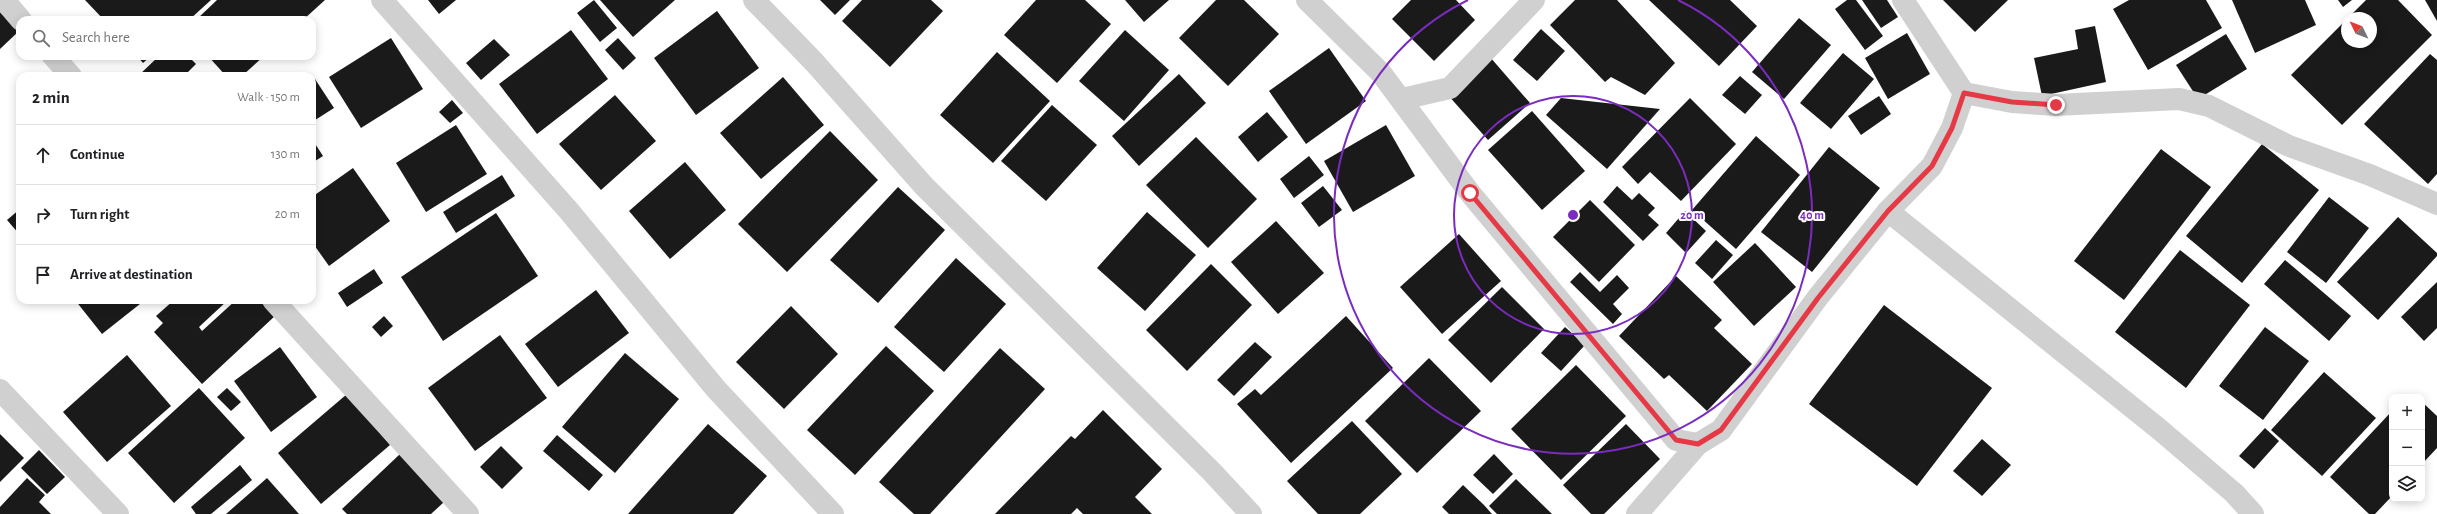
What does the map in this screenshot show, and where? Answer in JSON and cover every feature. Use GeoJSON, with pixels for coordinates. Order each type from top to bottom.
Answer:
{"type":"FeatureCollection","features":[{"type":"Feature","properties":{"kind":"street"},"geometry":{"type":"LineString","coordinates":[[4,0],[18,16]]}},
{"type":"Feature","properties":{"kind":"street"},"geometry":{"type":"LineString","coordinates":[[382,0],[569,211],[716,389],[833,514]]}},
{"type":"Feature","properties":{"kind":"street"},"geometry":{"type":"LineString","coordinates":[[754,0],[814,62],[924,186],[1212,472],[1251,514]]}},
{"type":"Feature","properties":{"kind":"street"},"geometry":{"type":"LineString","coordinates":[[1307,0],[1381,73],[1402,99],[1470,193],[1676,440],[1698,444]]}},
{"type":"Feature","properties":{"kind":"street"},"geometry":{"type":"LineString","coordinates":[[1402,99],[1450,88],[1534,0]]}},
{"type":"Feature","properties":{"kind":"street"},"geometry":{"type":"LineString","coordinates":[[1903,0],[1964,93],[2012,102],[2056,105],[2179,99],[2209,106],[2289,146],[2370,175],[2437,204]]}},
{"type":"Feature","properties":{"kind":"street"},"geometry":{"type":"LineString","coordinates":[[57,60],[67,72]]}},
{"type":"Feature","properties":{"kind":"street"},"geometry":{"type":"LineString","coordinates":[[1637,514],[1698,444],[1721,430],[1818,298],[1888,211],[1932,166],[1952,128],[1964,93]]}},
{"type":"Feature","properties":{"kind":"street"},"geometry":{"type":"LineString","coordinates":[[1888,211],[2160,429],[2234,493],[2253,514]]}},
{"type":"Feature","properties":{"kind":"street"},"geometry":{"type":"LineString","coordinates":[[277,304],[468,514]]}},
{"type":"Feature","properties":{"kind":"street"},"geometry":{"type":"LineString","coordinates":[[0,390],[118,514]]}},
{"type":"Feature","properties":{"kind":"building"},"geometry":{"type":"Polygon","coordinates":[[[85,0],[211,0],[193,16],[100,16],[85,0]]]}},
{"type":"Feature","properties":{"kind":"building"},"geometry":{"type":"Polygon","coordinates":[[[217,0],[325,0],[307,16],[200,16],[217,0]]]}},
{"type":"Feature","properties":{"kind":"building"},"geometry":{"type":"Polygon","coordinates":[[[428,0],[456,0],[439,14],[428,0]]]}},
{"type":"Feature","properties":{"kind":"building"},"geometry":{"type":"Polygon","coordinates":[[[594,0],[617,28],[600,42],[577,13],[594,0]]]}},
{"type":"Feature","properties":{"kind":"building"},"geometry":{"type":"Polygon","coordinates":[[[600,0],[675,0],[633,37],[600,0]]]}},
{"type":"Feature","properties":{"kind":"building"},"geometry":{"type":"Polygon","coordinates":[[[820,0],[850,0],[835,15],[820,0]]]}},
{"type":"Feature","properties":{"kind":"building"},"geometry":{"type":"Polygon","coordinates":[[[862,0],[931,0],[943,11],[890,67],[842,21],[862,0]]]}},
{"type":"Feature","properties":{"kind":"building"},"geometry":{"type":"Polygon","coordinates":[[[1036,0],[1085,0],[1111,24],[1057,83],[1004,35],[1036,0]]]}},
{"type":"Feature","properties":{"kind":"building"},"geometry":{"type":"Polygon","coordinates":[[[1125,0],[1169,0],[1144,22],[1125,0]]]}},
{"type":"Feature","properties":{"kind":"building"},"geometry":{"type":"Polygon","coordinates":[[[1216,0],[1244,0],[1279,34],[1228,86],[1179,38],[1216,0]]]}},
{"type":"Feature","properties":{"kind":"building"},"geometry":{"type":"Polygon","coordinates":[[[1411,0],[1456,0],[1475,20],[1434,61],[1392,19],[1411,0]]]}},
{"type":"Feature","properties":{"kind":"building"},"geometry":{"type":"Polygon","coordinates":[[[1575,0],[1617,0],[1675,63],[1645,95],[1611,77],[1605,82],[1550,25],[1575,0]]]}},
{"type":"Feature","properties":{"kind":"building"},"geometry":{"type":"Polygon","coordinates":[[[1649,0],[1730,0],[1757,26],[1719,66],[1649,0]]]}},
{"type":"Feature","properties":{"kind":"building"},"geometry":{"type":"Polygon","coordinates":[[[1847,0],[1856,0],[1883,36],[1865,50],[1835,9],[1847,0]]]}},
{"type":"Feature","properties":{"kind":"building"},"geometry":{"type":"Polygon","coordinates":[[[1862,0],[1887,0],[1898,17],[1881,28],[1862,0]]]}},
{"type":"Feature","properties":{"kind":"building"},"geometry":{"type":"Polygon","coordinates":[[[1943,0],[2008,0],[1975,32],[1943,0]]]}},
{"type":"Feature","properties":{"kind":"building"},"geometry":{"type":"Polygon","coordinates":[[[2129,0],[2206,0],[2222,28],[2148,70],[2113,9],[2129,0]]]}},
{"type":"Feature","properties":{"kind":"building"},"geometry":{"type":"Polygon","coordinates":[[[2232,0],[2305,0],[2316,25],[2255,53],[2232,0]]]}},
{"type":"Feature","properties":{"kind":"building"},"geometry":{"type":"Polygon","coordinates":[[[2338,0],[2352,0],[2343,7],[2338,0]]]}},
{"type":"Feature","properties":{"kind":"building"},"geometry":{"type":"Polygon","coordinates":[[[2366,0],[2398,0],[2432,35],[2342,125],[2291,75],[2341,25],[2341,48],[2377,48],[2377,12],[2354,12],[2366,0]]]}},
{"type":"Feature","properties":{"kind":"building"},"geometry":{"type":"Polygon","coordinates":[[[2425,0],[2437,0],[2437,21],[2425,0]]]}},
{"type":"Feature","properties":{"kind":"building"},"geometry":{"type":"Polygon","coordinates":[[[717,11],[759,68],[696,115],[654,58],[717,11]]]}},
{"type":"Feature","properties":{"kind":"building"},"geometry":{"type":"Polygon","coordinates":[[[0,12],[16,28],[16,34],[0,49],[0,12]]]}},
{"type":"Feature","properties":{"kind":"building"},"geometry":{"type":"Polygon","coordinates":[[[1799,18],[1831,45],[1784,99],[1752,72],[1799,18]]]}},
{"type":"Feature","properties":{"kind":"building"},"geometry":{"type":"Polygon","coordinates":[[[2095,26],[2106,82],[2042,96],[2034,58],[2078,49],[2075,30],[2095,26]]]}},
{"type":"Feature","properties":{"kind":"building"},"geometry":{"type":"Polygon","coordinates":[[[1541,29],[1565,51],[1537,81],[1513,60],[1541,29]]]}},
{"type":"Feature","properties":{"kind":"building"},"geometry":{"type":"Polygon","coordinates":[[[571,30],[608,79],[537,134],[499,84],[571,30]]]}},
{"type":"Feature","properties":{"kind":"building"},"geometry":{"type":"Polygon","coordinates":[[[1125,30],[1169,70],[1124,121],[1079,81],[1125,30]]]}},
{"type":"Feature","properties":{"kind":"building"},"geometry":{"type":"Polygon","coordinates":[[[1907,33],[1930,74],[1888,99],[1865,58],[1907,33]]]}},
{"type":"Feature","properties":{"kind":"building"},"geometry":{"type":"Polygon","coordinates":[[[2226,34],[2247,69],[2198,99],[2176,65],[2226,34]]]}},
{"type":"Feature","properties":{"kind":"building"},"geometry":{"type":"Polygon","coordinates":[[[391,38],[423,89],[361,128],[329,77],[391,38]]]}},
{"type":"Feature","properties":{"kind":"building"},"geometry":{"type":"Polygon","coordinates":[[[618,38],[636,58],[623,70],[605,50],[618,38]]]}},
{"type":"Feature","properties":{"kind":"building"},"geometry":{"type":"Polygon","coordinates":[[[494,39],[510,55],[481,80],[466,63],[494,39]]]}},
{"type":"Feature","properties":{"kind":"building"},"geometry":{"type":"Polygon","coordinates":[[[1329,48],[1366,101],[1306,144],[1269,91],[1329,48]]]}},
{"type":"Feature","properties":{"kind":"building"},"geometry":{"type":"Polygon","coordinates":[[[997,52],[1050,101],[993,163],[940,115],[997,52]]]}},
{"type":"Feature","properties":{"kind":"building"},"geometry":{"type":"Polygon","coordinates":[[[1843,53],[1874,79],[1831,129],[1800,103],[1843,53]]]}},
{"type":"Feature","properties":{"kind":"building"},"geometry":{"type":"Polygon","coordinates":[[[2430,54],[2437,60],[2437,174],[2428,184],[2364,124],[2430,54]]]}},
{"type":"Feature","properties":{"kind":"building"},"geometry":{"type":"Polygon","coordinates":[[[1490,57],[1530,103],[1488,140],[1447,94],[1490,57]]]}},
{"type":"Feature","properties":{"kind":"building"},"geometry":{"type":"Polygon","coordinates":[[[155,60],[192,60],[196,64],[188,72],[142,72],[155,60]]]}},
{"type":"Feature","properties":{"kind":"building"},"geometry":{"type":"Polygon","coordinates":[[[212,60],[260,60],[246,72],[222,72],[212,60]]]}},
{"type":"Feature","properties":{"kind":"building"},"geometry":{"type":"Polygon","coordinates":[[[1179,74],[1206,103],[1139,166],[1112,136],[1179,74]]]}},
{"type":"Feature","properties":{"kind":"building"},"geometry":{"type":"Polygon","coordinates":[[[1740,76],[1762,95],[1745,114],[1722,95],[1740,76]]]}},
{"type":"Feature","properties":{"kind":"building"},"geometry":{"type":"Polygon","coordinates":[[[783,77],[824,125],[761,179],[720,133],[783,77]]]}},
{"type":"Feature","properties":{"kind":"building"},"geometry":{"type":"Polygon","coordinates":[[[316,81],[334,108],[316,119],[316,81]]]}},
{"type":"Feature","properties":{"kind":"building"},"geometry":{"type":"Polygon","coordinates":[[[615,95],[656,141],[601,190],[559,144],[615,95]]]}},
{"type":"Feature","properties":{"kind":"building"},"geometry":{"type":"Polygon","coordinates":[[[1879,96],[1891,114],[1861,135],[1848,116],[1879,96]]]}},
{"type":"Feature","properties":{"kind":"building"},"geometry":{"type":"Polygon","coordinates":[[[1561,98],[1660,109],[1607,169],[1546,115],[1561,98]]]}},
{"type":"Feature","properties":{"kind":"building"},"geometry":{"type":"Polygon","coordinates":[[[1690,98],[1736,144],[1681,201],[1650,172],[1638,184],[1622,167],[1690,98]]]}},
{"type":"Feature","properties":{"kind":"building"},"geometry":{"type":"Polygon","coordinates":[[[452,100],[463,113],[450,123],[439,112],[452,100]]]}},
{"type":"Feature","properties":{"kind":"building"},"geometry":{"type":"Polygon","coordinates":[[[1052,105],[1097,145],[1046,201],[1001,161],[1052,105]]]}},
{"type":"Feature","properties":{"kind":"building"},"geometry":{"type":"Polygon","coordinates":[[[1532,111],[1585,171],[1542,210],[1488,150],[1532,111]]]}},
{"type":"Feature","properties":{"kind":"building"},"geometry":{"type":"Polygon","coordinates":[[[1267,112],[1288,137],[1258,162],[1238,137],[1267,112]]]}},
{"type":"Feature","properties":{"kind":"building"},"geometry":{"type":"Polygon","coordinates":[[[456,125],[487,174],[426,212],[396,163],[456,125]]]}},
{"type":"Feature","properties":{"kind":"building"},"geometry":{"type":"Polygon","coordinates":[[[1386,125],[1415,176],[1353,212],[1324,161],[1386,125]]]}},
{"type":"Feature","properties":{"kind":"building"},"geometry":{"type":"Polygon","coordinates":[[[830,131],[878,180],[787,272],[738,224],[830,131]]]}},
{"type":"Feature","properties":{"kind":"building"},"geometry":{"type":"Polygon","coordinates":[[[1756,136],[1800,175],[1736,249],[1692,210],[1756,136]]]}},
{"type":"Feature","properties":{"kind":"building"},"geometry":{"type":"Polygon","coordinates":[[[1196,137],[1257,199],[1208,248],[1146,185],[1196,137]]]}},
{"type":"Feature","properties":{"kind":"building"},"geometry":{"type":"Polygon","coordinates":[[[2262,144],[2319,190],[2242,283],[2186,236],[2262,144]]]}},
{"type":"Feature","properties":{"kind":"building"},"geometry":{"type":"Polygon","coordinates":[[[316,145],[323,156],[316,160],[316,145]]]}},
{"type":"Feature","properties":{"kind":"building"},"geometry":{"type":"Polygon","coordinates":[[[1829,147],[1880,188],[1812,272],[1761,232],[1829,147]]]}},
{"type":"Feature","properties":{"kind":"building"},"geometry":{"type":"Polygon","coordinates":[[[2161,149],[2211,187],[2124,300],[2074,261],[2161,149]]]}},
{"type":"Feature","properties":{"kind":"building"},"geometry":{"type":"Polygon","coordinates":[[[1309,156],[1324,175],[1294,198],[1280,179],[1309,156]]]}},
{"type":"Feature","properties":{"kind":"building"},"geometry":{"type":"Polygon","coordinates":[[[685,162],[726,210],[670,259],[629,211],[685,162]]]}},
{"type":"Feature","properties":{"kind":"building"},"geometry":{"type":"Polygon","coordinates":[[[353,168],[390,221],[329,266],[316,248],[316,194],[353,168]]]}},
{"type":"Feature","properties":{"kind":"building"},"geometry":{"type":"Polygon","coordinates":[[[502,175],[515,196],[456,233],[443,212],[502,175]]]}},
{"type":"Feature","properties":{"kind":"building"},"geometry":{"type":"Polygon","coordinates":[[[1323,186],[1342,210],[1319,227],[1301,203],[1323,186]]]}},
{"type":"Feature","properties":{"kind":"building"},"geometry":{"type":"Polygon","coordinates":[[[1617,186],[1632,200],[1639,193],[1655,208],[1648,215],[1659,225],[1643,241],[1603,202],[1617,186]]]}},
{"type":"Feature","properties":{"kind":"building"},"geometry":{"type":"Polygon","coordinates":[[[898,187],[945,230],[878,303],[830,260],[898,187]]]}},
{"type":"Feature","properties":{"kind":"building"},"geometry":{"type":"Polygon","coordinates":[[[2329,197],[2369,228],[2326,283],[2287,252],[2329,197]]]}},
{"type":"Feature","properties":{"kind":"building"},"geometry":{"type":"Polygon","coordinates":[[[1590,200],[1635,245],[1599,282],[1553,237],[1590,200]]]}},
{"type":"Feature","properties":{"kind":"building"},"geometry":{"type":"Polygon","coordinates":[[[1685,211],[1706,231],[1686,253],[1666,233],[1685,211]]]}},
{"type":"Feature","properties":{"kind":"building"},"geometry":{"type":"Polygon","coordinates":[[[16,212],[16,230],[7,220],[16,212]]]}},
{"type":"Feature","properties":{"kind":"building"},"geometry":{"type":"Polygon","coordinates":[[[1147,212],[1196,255],[1145,311],[1097,268],[1147,212]]]}},
{"type":"Feature","properties":{"kind":"building"},"geometry":{"type":"Polygon","coordinates":[[[496,213],[538,276],[443,341],[401,277],[496,213]]]}},
{"type":"Feature","properties":{"kind":"building"},"geometry":{"type":"Polygon","coordinates":[[[2398,217],[2437,253],[2437,256],[2378,320],[2337,282],[2398,217]]]}},
{"type":"Feature","properties":{"kind":"building"},"geometry":{"type":"Polygon","coordinates":[[[1276,221],[1324,273],[1278,314],[1231,262],[1276,221]]]}},
{"type":"Feature","properties":{"kind":"building"},"geometry":{"type":"Polygon","coordinates":[[[1459,234],[1501,281],[1442,334],[1400,287],[1459,234]]]}},
{"type":"Feature","properties":{"kind":"building"},"geometry":{"type":"Polygon","coordinates":[[[1716,240],[1733,255],[1712,279],[1695,263],[1716,240]]]}},
{"type":"Feature","properties":{"kind":"building"},"geometry":{"type":"Polygon","coordinates":[[[1755,243],[1796,287],[1754,326],[1713,282],[1755,243]]]}},
{"type":"Feature","properties":{"kind":"building"},"geometry":{"type":"Polygon","coordinates":[[[2180,250],[2250,305],[2186,388],[2115,332],[2180,250]]]}},
{"type":"Feature","properties":{"kind":"building"},"geometry":{"type":"Polygon","coordinates":[[[956,258],[1006,304],[944,372],[894,327],[956,258]]]}},
{"type":"Feature","properties":{"kind":"building"},"geometry":{"type":"Polygon","coordinates":[[[2285,260],[2351,316],[2329,341],[2264,284],[2285,260]]]}},
{"type":"Feature","properties":{"kind":"building"},"geometry":{"type":"Polygon","coordinates":[[[1211,264],[1252,305],[1187,371],[1146,330],[1211,264]]]}},
{"type":"Feature","properties":{"kind":"building"},"geometry":{"type":"Polygon","coordinates":[[[374,269],[383,283],[347,307],[338,293],[374,269]]]}},
{"type":"Feature","properties":{"kind":"building"},"geometry":{"type":"Polygon","coordinates":[[[1580,272],[1600,292],[1617,275],[1629,288],[1613,304],[1622,314],[1613,324],[1570,282],[1580,272]]]}},
{"type":"Feature","properties":{"kind":"building"},"geometry":{"type":"Polygon","coordinates":[[[1676,276],[1722,320],[1714,328],[1752,364],[1707,411],[1669,375],[1664,379],[1619,336],[1676,276]]]}},
{"type":"Feature","properties":{"kind":"building"},"geometry":{"type":"Polygon","coordinates":[[[2437,282],[2437,328],[2424,341],[2401,317],[2437,282]]]}},
{"type":"Feature","properties":{"kind":"building"},"geometry":{"type":"Polygon","coordinates":[[[1502,287],[1544,329],[1491,383],[1448,340],[1502,287]]]}},
{"type":"Feature","properties":{"kind":"building"},"geometry":{"type":"Polygon","coordinates":[[[596,290],[629,333],[558,387],[525,344],[596,290]]]}},
{"type":"Feature","properties":{"kind":"building"},"geometry":{"type":"Polygon","coordinates":[[[78,304],[140,304],[102,334],[78,304]]]}},
{"type":"Feature","properties":{"kind":"building"},"geometry":{"type":"Polygon","coordinates":[[[170,304],[224,304],[199,327],[202,331],[232,304],[266,304],[276,315],[202,384],[154,332],[163,323],[156,316],[170,304]]]}},
{"type":"Feature","properties":{"kind":"building"},"geometry":{"type":"Polygon","coordinates":[[[1884,305],[1992,388],[1917,486],[1809,404],[1884,305]]]}},
{"type":"Feature","properties":{"kind":"building"},"geometry":{"type":"Polygon","coordinates":[[[791,306],[838,354],[784,409],[736,362],[791,306]]]}},
{"type":"Feature","properties":{"kind":"building"},"geometry":{"type":"Polygon","coordinates":[[[384,316],[393,326],[381,337],[372,327],[384,316]]]}},
{"type":"Feature","properties":{"kind":"building"},"geometry":{"type":"Polygon","coordinates":[[[1346,316],[1393,368],[1291,463],[1237,404],[1255,389],[1261,395],[1346,316]]]}},
{"type":"Feature","properties":{"kind":"building"},"geometry":{"type":"Polygon","coordinates":[[[1565,327],[1585,345],[1561,371],[1541,353],[1565,327]]]}},
{"type":"Feature","properties":{"kind":"building"},"geometry":{"type":"Polygon","coordinates":[[[2265,327],[2309,361],[2263,420],[2219,386],[2265,327]]]}},
{"type":"Feature","properties":{"kind":"building"},"geometry":{"type":"Polygon","coordinates":[[[500,335],[547,398],[475,451],[428,388],[500,335]]]}},
{"type":"Feature","properties":{"kind":"building"},"geometry":{"type":"Polygon","coordinates":[[[1255,342],[1272,357],[1234,396],[1217,380],[1255,342]]]}},
{"type":"Feature","properties":{"kind":"building"},"geometry":{"type":"Polygon","coordinates":[[[886,346],[934,391],[855,475],[807,430],[886,346]]]}},
{"type":"Feature","properties":{"kind":"building"},"geometry":{"type":"Polygon","coordinates":[[[280,347],[317,397],[271,432],[234,381],[280,347]]]}},
{"type":"Feature","properties":{"kind":"building"},"geometry":{"type":"Polygon","coordinates":[[[1000,348],[1045,389],[930,514],[914,514],[879,482],[1000,348]]]}},
{"type":"Feature","properties":{"kind":"building"},"geometry":{"type":"Polygon","coordinates":[[[625,353],[679,399],[615,473],[562,427],[625,353]]]}},
{"type":"Feature","properties":{"kind":"building"},"geometry":{"type":"Polygon","coordinates":[[[127,355],[171,406],[107,462],[63,412],[127,355]]]}},
{"type":"Feature","properties":{"kind":"building"},"geometry":{"type":"Polygon","coordinates":[[[1429,358],[1481,411],[1417,473],[1365,421],[1429,358]]]}},
{"type":"Feature","properties":{"kind":"building"},"geometry":{"type":"Polygon","coordinates":[[[1576,365],[1626,416],[1561,480],[1511,429],[1576,365]]]}},
{"type":"Feature","properties":{"kind":"building"},"geometry":{"type":"Polygon","coordinates":[[[2324,372],[2376,418],[2322,476],[2271,430],[2324,372]]]}},
{"type":"Feature","properties":{"kind":"building"},"geometry":{"type":"Polygon","coordinates":[[[199,388],[245,438],[174,503],[128,453],[199,388]]]}},
{"type":"Feature","properties":{"kind":"building"},"geometry":{"type":"Polygon","coordinates":[[[227,388],[241,402],[231,411],[217,397],[227,388]]]}},
{"type":"Feature","properties":{"kind":"building"},"geometry":{"type":"Polygon","coordinates":[[[347,394],[390,445],[321,504],[278,453],[347,394]]]}},
{"type":"Feature","properties":{"kind":"building"},"geometry":{"type":"Polygon","coordinates":[[[2425,405],[2437,416],[2437,448],[2425,461],[2425,405]]]}},
{"type":"Feature","properties":{"kind":"building"},"geometry":{"type":"Polygon","coordinates":[[[1103,410],[1162,469],[1135,497],[1152,514],[1083,514],[1077,508],[1071,514],[995,514],[1071,436],[1075,439],[1103,410]]]}},
{"type":"Feature","properties":{"kind":"building"},"geometry":{"type":"Polygon","coordinates":[[[2389,414],[2389,499],[2375,514],[2369,514],[2330,477],[2389,414]]]}},
{"type":"Feature","properties":{"kind":"building"},"geometry":{"type":"Polygon","coordinates":[[[1352,421],[1402,474],[1360,514],[1318,514],[1287,481],[1352,421]]]}},
{"type":"Feature","properties":{"kind":"building"},"geometry":{"type":"Polygon","coordinates":[[[708,424],[767,476],[733,514],[628,514],[708,424]]]}},
{"type":"Feature","properties":{"kind":"building"},"geometry":{"type":"Polygon","coordinates":[[[1626,424],[1660,459],[1604,514],[1591,514],[1563,485],[1626,424]]]}},
{"type":"Feature","properties":{"kind":"building"},"geometry":{"type":"Polygon","coordinates":[[[2265,428],[2279,441],[2254,469],[2239,456],[2265,428]]]}},
{"type":"Feature","properties":{"kind":"building"},"geometry":{"type":"Polygon","coordinates":[[[0,434],[24,458],[0,482],[0,434]]]}},
{"type":"Feature","properties":{"kind":"building"},"geometry":{"type":"Polygon","coordinates":[[[557,435],[603,475],[589,491],[543,451],[557,435]]]}},
{"type":"Feature","properties":{"kind":"building"},"geometry":{"type":"Polygon","coordinates":[[[1982,439],[2011,465],[1982,496],[1953,471],[1982,439]]]}},
{"type":"Feature","properties":{"kind":"building"},"geometry":{"type":"Polygon","coordinates":[[[501,446],[523,468],[502,489],[480,467],[501,446]]]}},
{"type":"Feature","properties":{"kind":"building"},"geometry":{"type":"Polygon","coordinates":[[[39,450],[65,477],[47,494],[21,468],[39,450]]]}},
{"type":"Feature","properties":{"kind":"building"},"geometry":{"type":"Polygon","coordinates":[[[400,454],[444,502],[431,514],[347,514],[342,509],[400,454]]]}},
{"type":"Feature","properties":{"kind":"building"},"geometry":{"type":"Polygon","coordinates":[[[1494,454],[1513,474],[1493,494],[1473,475],[1494,454]]]}},
{"type":"Feature","properties":{"kind":"building"},"geometry":{"type":"Polygon","coordinates":[[[240,465],[252,480],[211,514],[196,514],[191,507],[240,465]]]}},
{"type":"Feature","properties":{"kind":"building"},"geometry":{"type":"Polygon","coordinates":[[[27,478],[45,495],[39,502],[51,514],[0,514],[0,507],[27,478]]]}},
{"type":"Feature","properties":{"kind":"building"},"geometry":{"type":"Polygon","coordinates":[[[267,478],[299,514],[226,514],[267,478]]]}},
{"type":"Feature","properties":{"kind":"building"},"geometry":{"type":"Polygon","coordinates":[[[1516,479],[1552,514],[1497,514],[1489,506],[1516,479]]]}},
{"type":"Feature","properties":{"kind":"building"},"geometry":{"type":"Polygon","coordinates":[[[1463,485],[1492,514],[1449,514],[1442,507],[1463,485]]]}},
{"type":"Feature","properties":{"kind":"route"},"geometry":{"type":"LineString","coordinates":[[1470,193],[1520,250],[1676,440],[1698,444],[1721,430],[1818,298],[1888,211],[1932,166],[1952,128],[1964,93],[2012,102],[2056,105]]}}]}
